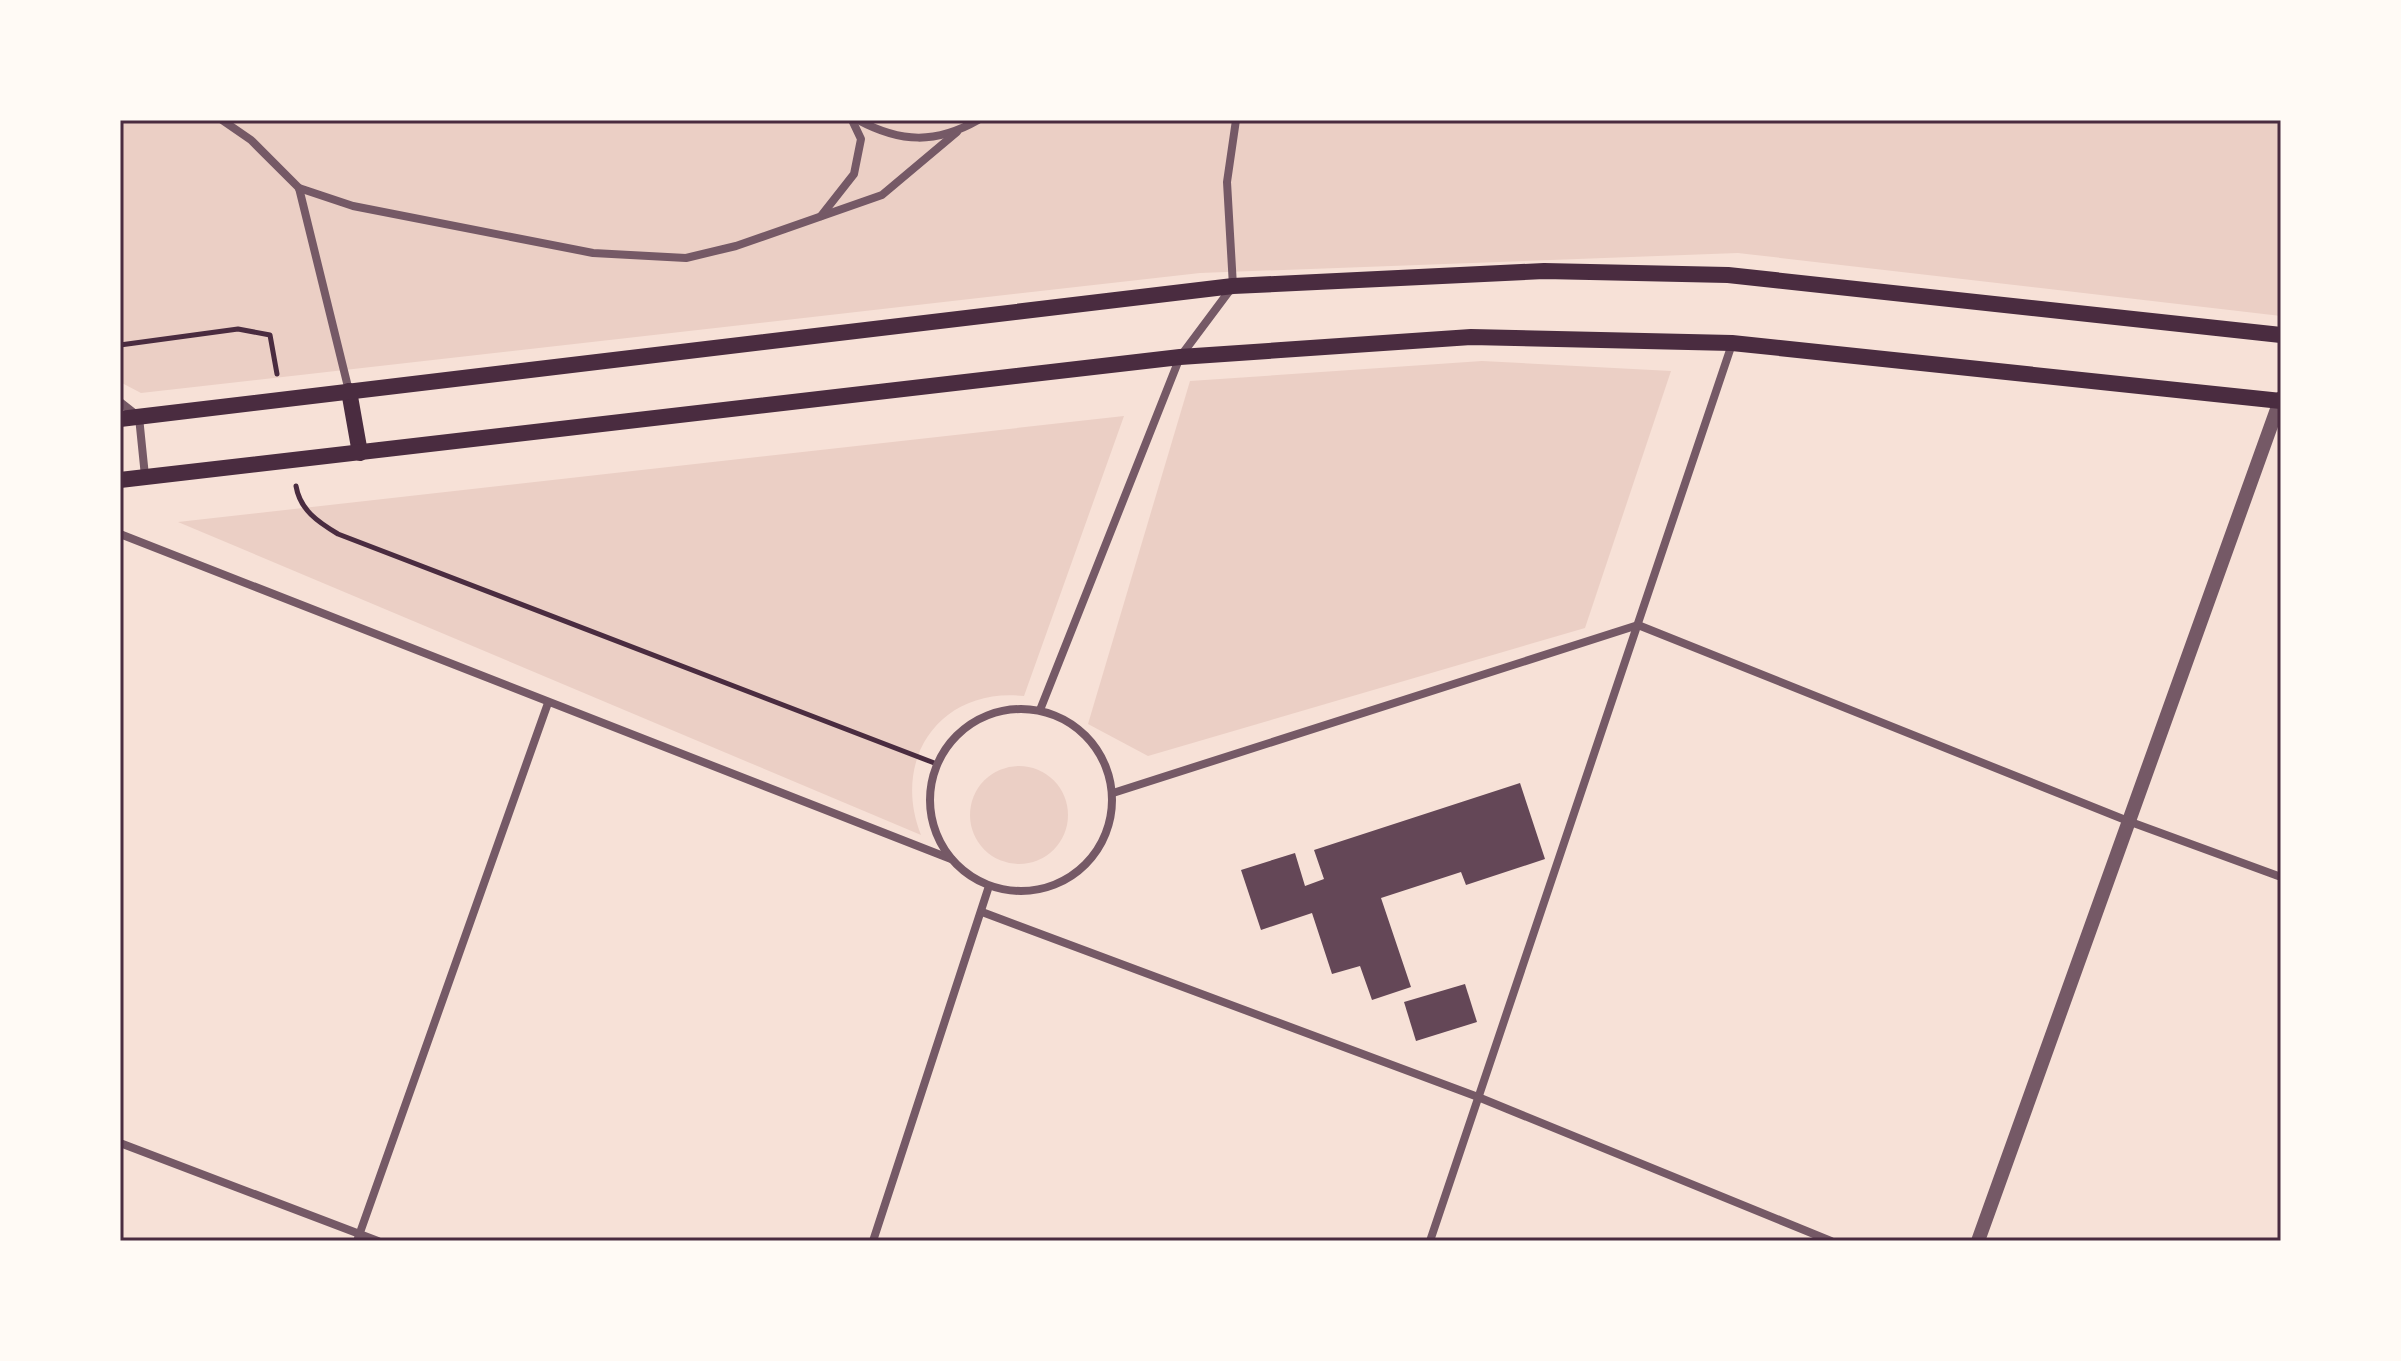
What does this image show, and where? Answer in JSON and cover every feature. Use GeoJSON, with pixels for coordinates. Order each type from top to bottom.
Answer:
{"type":"FeatureCollection","features":[{"type":"Feature","properties":{"kind":"main road"},"geometry":{"type":"LineString","coordinates":[[120,419],[1233,286],[1544,271],[1728,275],[2281,335]]}},
{"type":"Feature","properties":{"kind":"main road"},"geometry":{"type":"LineString","coordinates":[[120,480],[1180,357],[1471,337],[1732,343],[2281,400]]}},
{"type":"Feature","properties":{"kind":"main road"},"geometry":{"type":"LineString","coordinates":[[349,391],[360,453]]}},
{"type":"Feature","properties":{"kind":"street"},"geometry":{"type":"LineString","coordinates":[[222,120],[251,140],[299,188],[353,206],[593,253],[686,258],[736,246],[882,195],[957,132],[978,120]]}},
{"type":"Feature","properties":{"kind":"street"},"geometry":{"type":"LineString","coordinates":[[821,217],[854,174],[861,139],[855,120]]}},
{"type":"Feature","properties":{"kind":"street"},"geometry":{"type":"LineString","coordinates":[[855,120],[883,133],[920,139],[957,132]]}},
{"type":"Feature","properties":{"kind":"street"},"geometry":{"type":"LineString","coordinates":[[1040,710],[1180,357],[1233,286],[1227,182],[1236,120]]}},
{"type":"Feature","properties":{"kind":"street"},"geometry":{"type":"LineString","coordinates":[[299,188],[349,391]]}},
{"type":"Feature","properties":{"kind":"street"},"geometry":{"type":"LineString","coordinates":[[1430,1241],[1732,343]]}},
{"type":"Feature","properties":{"kind":"street"},"geometry":{"type":"LineString","coordinates":[[1978,1241],[2281,400]]}},
{"type":"Feature","properties":{"kind":"street"},"geometry":{"type":"LineString","coordinates":[[120,402],[139,417],[145,477]]}},
{"type":"Feature","properties":{"kind":"street"},"geometry":{"type":"LineString","coordinates":[[120,534],[951,859]]}},
{"type":"Feature","properties":{"kind":"street"},"geometry":{"type":"LineString","coordinates":[[1113,793],[1638,625],[2128,821],[2281,877]]}},
{"type":"Feature","properties":{"kind":"street"},"geometry":{"type":"LineString","coordinates":[[358,1237],[548,703]]}},
{"type":"Feature","properties":{"kind":"street"},"geometry":{"type":"LineString","coordinates":[[1008,709],[1040,710],[1059,717],[1086,735],[1104,761],[1113,793],[1110,823],[1098,851],[1077,874],[1050,887],[1019,891],[989,886],[968,875],[951,859],[935,831],[930,816],[933,771],[948,743],[972,722],[989,713],[1008,709]]}},
{"type":"Feature","properties":{"kind":"street"},"geometry":{"type":"LineString","coordinates":[[873,1241],[989,886]]}},
{"type":"Feature","properties":{"kind":"street"},"geometry":{"type":"LineString","coordinates":[[982,912],[1478,1097],[1831,1241]]}},
{"type":"Feature","properties":{"kind":"street"},"geometry":{"type":"LineString","coordinates":[[120,1143],[358,1237],[378,1241]]}},
{"type":"Feature","properties":{"kind":"path"},"geometry":{"type":"LineString","coordinates":[[120,345],[238,329],[270,335],[281,400]]}},
{"type":"Feature","properties":{"kind":"path"},"geometry":{"type":"LineString","coordinates":[[292,461],[299,502],[319,523],[338,534],[937,764]]}},
{"type":"Feature","properties":{"kind":"shaded area"},"geometry":{"type":"Polygon","coordinates":[[[120,120],[2281,120],[2281,316],[1738,253],[1200,273],[141,393],[120,382],[120,120]]]}},
{"type":"Feature","properties":{"kind":"shaded area"},"geometry":{"type":"Polygon","coordinates":[[[1482,361],[1671,371],[1585,628],[1148,756],[1088,724],[1190,381],[1482,361]]]}},
{"type":"Feature","properties":{"kind":"shaded area"},"geometry":{"type":"Polygon","coordinates":[[[1124,416],[1024,696],[994,696],[968,703],[947,716],[930,734],[918,755],[913,780],[913,807],[921,835],[178,522],[1124,416]]]}},
{"type":"Feature","properties":{"kind":"shaded area"},"geometry":{"type":"Polygon","coordinates":[[[1019,766],[1038,770],[1053,781],[1064,796],[1068,815],[1064,834],[1053,849],[1038,860],[1019,864],[1000,860],[985,849],[974,834],[970,815],[974,796],[985,781],[1000,770],[1019,766]]]}},
{"type":"Feature","properties":{"kind":"building"},"geometry":{"type":"Polygon","coordinates":[[[1520,783],[1545,859],[1466,885],[1461,872],[1381,898],[1411,987],[1372,1000],[1360,966],[1332,974],[1312,913],[1261,930],[1241,870],[1295,853],[1305,886],[1324,879],[1314,850],[1520,783]]]}},
{"type":"Feature","properties":{"kind":"building"},"geometry":{"type":"Polygon","coordinates":[[[1465,984],[1477,1022],[1416,1041],[1404,1002],[1465,984]]]}}]}
